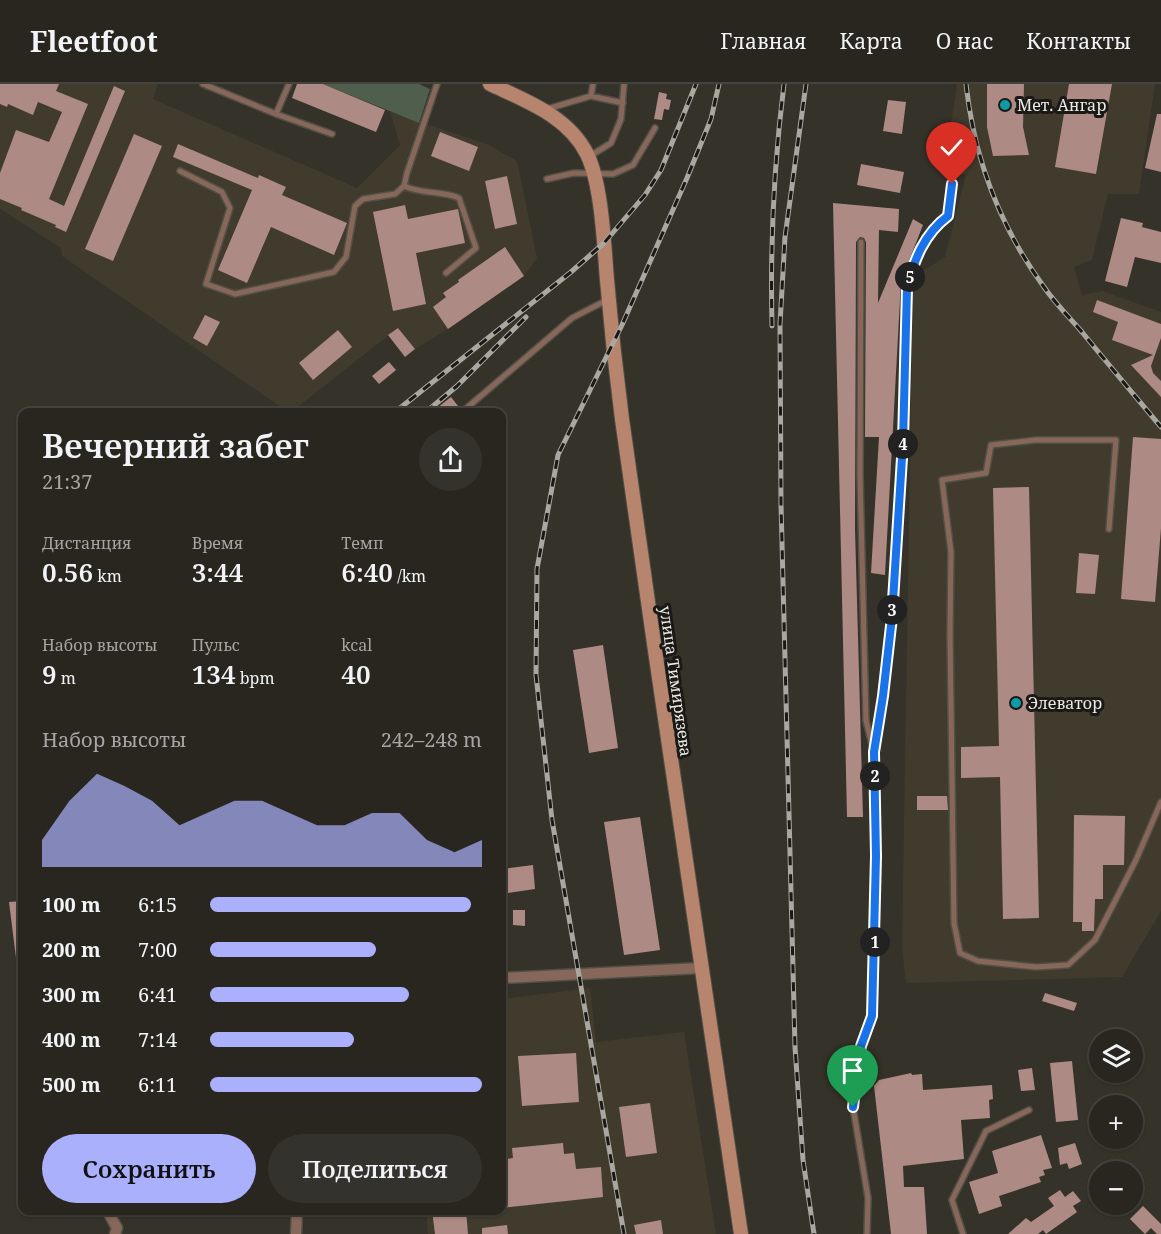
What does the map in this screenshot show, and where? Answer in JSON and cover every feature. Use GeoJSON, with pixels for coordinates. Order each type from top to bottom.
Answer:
{"type":"FeatureCollection","features":[{"type":"Feature","properties":{"kind":"main road"},"geometry":{"type":"LineString","coordinates":[[490,84],[545,110]]}},
{"type":"Feature","properties":{"kind":"main road","name":"улица Тимирязева"},"geometry":{"type":"LineString","coordinates":[[545,110],[576,135],[588,156],[601,211],[612,345],[657,675],[741,1234]]}},
{"type":"Feature","properties":{"kind":"street"},"geometry":{"type":"LineString","coordinates":[[506,978],[701,968]]}},
{"type":"Feature","properties":{"kind":"street"},"geometry":{"type":"LineString","coordinates":[[110,1215],[118,1232]]}},
{"type":"Feature","properties":{"kind":"street"},"geometry":{"type":"LineString","coordinates":[[296,1234],[297,1215]]}},
{"type":"Feature","properties":{"kind":"lane"},"geometry":{"type":"LineString","coordinates":[[203,84],[333,134]]}},
{"type":"Feature","properties":{"kind":"lane"},"geometry":{"type":"LineString","coordinates":[[276,114],[289,84]]}},
{"type":"Feature","properties":{"kind":"lane"},"geometry":{"type":"LineString","coordinates":[[180,171],[222,192],[230,208],[206,284],[235,294],[334,272],[346,257],[355,206],[363,199],[395,194],[404,186],[437,84]]}},
{"type":"Feature","properties":{"kind":"lane"},"geometry":{"type":"LineString","coordinates":[[591,96],[593,84]]}},
{"type":"Feature","properties":{"kind":"lane"},"geometry":{"type":"LineString","coordinates":[[588,156],[611,143],[621,119],[624,84]]}},
{"type":"Feature","properties":{"kind":"lane"},"geometry":{"type":"LineString","coordinates":[[545,110],[591,96],[623,103]]}},
{"type":"Feature","properties":{"kind":"lane"},"geometry":{"type":"LineString","coordinates":[[548,179],[574,172],[613,174],[633,165],[654,128]]}},
{"type":"Feature","properties":{"kind":"lane"},"geometry":{"type":"LineString","coordinates":[[867,1234],[868,1198],[853,1107],[861,1046],[872,1016],[876,856],[874,752],[892,617],[903,442],[907,288],[913,264],[933,227],[948,216],[952,184]]}},
{"type":"Feature","properties":{"kind":"lane"},"geometry":{"type":"LineString","coordinates":[[404,186],[417,192],[450,194],[459,198],[476,248],[446,273]]}},
{"type":"Feature","properties":{"kind":"lane"},"geometry":{"type":"LineString","coordinates":[[861,243],[860,475],[866,721],[874,752]]}},
{"type":"Feature","properties":{"kind":"lane"},"geometry":{"type":"LineString","coordinates":[[467,408],[572,318],[609,299]]}},
{"type":"Feature","properties":{"kind":"lane"},"geometry":{"type":"LineString","coordinates":[[1109,529],[1116,440],[1035,440],[991,445],[986,472],[942,480],[951,552],[954,923],[960,953],[978,961],[1036,967],[1068,965],[1095,940],[1136,861],[1161,802]]}},
{"type":"Feature","properties":{"kind":"lane"},"geometry":{"type":"LineString","coordinates":[[963,1234],[951,1200],[986,1131],[1029,1110]]}},
{"type":"Feature","properties":{"kind":"shaded area"},"geometry":{"type":"Polygon","coordinates":[[[0,84],[158,84],[153,99],[357,188],[400,145],[390,112],[489,145],[517,161],[537,258],[524,276],[415,349],[398,328],[296,408],[282,408],[62,256],[61,248],[0,209],[0,84]]]}},
{"type":"Feature","properties":{"kind":"shaded area"},"geometry":{"type":"Polygon","coordinates":[[[957,84],[1155,84],[1139,194],[1108,194],[1092,260],[1074,267],[1082,295],[1103,291],[1161,312],[1161,911],[1122,977],[906,983],[902,948],[913,277],[945,257],[966,175],[944,171],[957,84]]]}},
{"type":"Feature","properties":{"kind":"shaded area"},"geometry":{"type":"Polygon","coordinates":[[[590,988],[596,1042],[684,1032],[716,1234],[428,1234],[426,1215],[506,1215],[506,998],[590,988]]]}},
{"type":"Feature","properties":{"kind":"green space"},"geometry":{"type":"Polygon","coordinates":[[[323,84],[419,84],[430,89],[419,123],[323,84]]]}},
{"type":"Feature","properties":{"kind":"building"},"geometry":{"type":"Polygon","coordinates":[[[0,84],[59,84],[56,91],[88,104],[49,199],[64,206],[114,86],[125,91],[66,232],[0,199],[0,173],[16,130],[49,142],[62,112],[38,102],[33,115],[8,104],[7,107],[0,104],[0,84]]]}},
{"type":"Feature","properties":{"kind":"building"},"geometry":{"type":"Polygon","coordinates":[[[297,84],[323,84],[385,110],[376,132],[292,98],[297,84]]]}},
{"type":"Feature","properties":{"kind":"building","name":"Мет. Ангар"},"geometry":{"type":"Polygon","coordinates":[[[987,84],[1024,84],[1023,127],[1029,155],[993,156],[987,127],[987,84]]]}},
{"type":"Feature","properties":{"kind":"building"},"geometry":{"type":"Polygon","coordinates":[[[1069,84],[1112,84],[1096,174],[1055,167],[1069,84]]]}},
{"type":"Feature","properties":{"kind":"building"},"geometry":{"type":"Polygon","coordinates":[[[659,92],[667,94],[666,99],[671,100],[669,110],[664,109],[662,120],[654,119],[659,92]]]}},
{"type":"Feature","properties":{"kind":"building"},"geometry":{"type":"Polygon","coordinates":[[[888,100],[906,102],[902,134],[883,131],[888,100]]]}},
{"type":"Feature","properties":{"kind":"building"},"geometry":{"type":"Polygon","coordinates":[[[1157,114],[1161,114],[1161,172],[1145,168],[1157,114]]]}},
{"type":"Feature","properties":{"kind":"building"},"geometry":{"type":"Polygon","coordinates":[[[440,132],[478,147],[469,171],[431,156],[440,132]]]}},
{"type":"Feature","properties":{"kind":"building"},"geometry":{"type":"Polygon","coordinates":[[[134,134],[162,146],[113,261],[85,249],[134,134]]]}},
{"type":"Feature","properties":{"kind":"building"},"geometry":{"type":"Polygon","coordinates":[[[178,144],[258,178],[259,175],[286,187],[282,195],[347,223],[334,255],[271,227],[247,283],[218,270],[252,190],[173,157],[178,144]]]}},
{"type":"Feature","properties":{"kind":"building"},"geometry":{"type":"Polygon","coordinates":[[[861,164],[904,172],[900,193],[857,185],[861,164]]]}},
{"type":"Feature","properties":{"kind":"building"},"geometry":{"type":"Polygon","coordinates":[[[507,176],[517,224],[495,229],[485,181],[507,176]]]}},
{"type":"Feature","properties":{"kind":"building"},"geometry":{"type":"Polygon","coordinates":[[[833,203],[899,209],[898,232],[879,230],[878,303],[913,219],[923,225],[901,281],[885,575],[871,573],[879,437],[865,437],[866,242],[860,237],[856,242],[855,529],[863,817],[847,817],[833,203]]]}},
{"type":"Feature","properties":{"kind":"building"},"geometry":{"type":"Polygon","coordinates":[[[405,205],[408,219],[458,209],[465,243],[416,253],[426,304],[393,311],[373,212],[405,205]]]}},
{"type":"Feature","properties":{"kind":"building"},"geometry":{"type":"Polygon","coordinates":[[[1121,218],[1143,223],[1142,227],[1161,232],[1161,263],[1135,257],[1127,287],[1105,281],[1121,218]]]}},
{"type":"Feature","properties":{"kind":"building"},"geometry":{"type":"Polygon","coordinates":[[[505,247],[524,276],[448,329],[433,307],[446,297],[443,293],[459,282],[458,280],[505,247]]]}},
{"type":"Feature","properties":{"kind":"building"},"geometry":{"type":"Polygon","coordinates":[[[1097,300],[1161,324],[1161,338],[1151,366],[1153,373],[1161,381],[1161,397],[1131,365],[1153,355],[1112,340],[1118,322],[1093,312],[1097,300]]]}},
{"type":"Feature","properties":{"kind":"building"},"geometry":{"type":"Polygon","coordinates":[[[205,315],[220,322],[207,346],[193,338],[205,315]]]}},
{"type":"Feature","properties":{"kind":"building"},"geometry":{"type":"Polygon","coordinates":[[[398,328],[415,349],[405,357],[388,335],[398,328]]]}},
{"type":"Feature","properties":{"kind":"building"},"geometry":{"type":"Polygon","coordinates":[[[338,330],[352,347],[313,380],[299,363],[338,330]]]}},
{"type":"Feature","properties":{"kind":"building"},"geometry":{"type":"Polygon","coordinates":[[[389,362],[396,370],[379,384],[372,376],[389,362]]]}},
{"type":"Feature","properties":{"kind":"building"},"geometry":{"type":"Polygon","coordinates":[[[451,397],[458,406],[455,408],[437,408],[451,397]]]}},
{"type":"Feature","properties":{"kind":"building"},"geometry":{"type":"Polygon","coordinates":[[[1133,437],[1161,439],[1161,528],[1155,602],[1121,599],[1133,437]]]}},
{"type":"Feature","properties":{"kind":"building","name":"Элеватор"},"geometry":{"type":"Polygon","coordinates":[[[1029,487],[1039,918],[1003,919],[1000,777],[961,778],[961,747],[999,746],[993,488],[1029,487]]]}},
{"type":"Feature","properties":{"kind":"building"},"geometry":{"type":"Polygon","coordinates":[[[1079,553],[1099,555],[1095,594],[1076,593],[1079,553]]]}},
{"type":"Feature","properties":{"kind":"building"},"geometry":{"type":"Polygon","coordinates":[[[603,645],[618,748],[589,753],[573,650],[603,645]]]}},
{"type":"Feature","properties":{"kind":"building"},"geometry":{"type":"Polygon","coordinates":[[[917,796],[947,796],[948,810],[917,810],[917,796]]]}},
{"type":"Feature","properties":{"kind":"building"},"geometry":{"type":"Polygon","coordinates":[[[1074,815],[1125,816],[1124,865],[1103,865],[1103,899],[1095,899],[1094,931],[1082,931],[1082,922],[1073,922],[1074,815]]]}},
{"type":"Feature","properties":{"kind":"building"},"geometry":{"type":"Polygon","coordinates":[[[640,817],[660,950],[624,955],[604,822],[640,817]]]}},
{"type":"Feature","properties":{"kind":"building"},"geometry":{"type":"Polygon","coordinates":[[[533,865],[535,889],[506,893],[506,868],[533,865]]]}},
{"type":"Feature","properties":{"kind":"building"},"geometry":{"type":"Polygon","coordinates":[[[18,901],[18,966],[17,966],[9,902],[18,901]]]}},
{"type":"Feature","properties":{"kind":"building"},"geometry":{"type":"Polygon","coordinates":[[[513,910],[525,910],[525,926],[513,925],[513,910]]]}},
{"type":"Feature","properties":{"kind":"building"},"geometry":{"type":"Polygon","coordinates":[[[1045,993],[1077,1003],[1074,1011],[1042,1001],[1045,993]]]}},
{"type":"Feature","properties":{"kind":"building"},"geometry":{"type":"Polygon","coordinates":[[[576,1053],[579,1102],[522,1106],[518,1056],[576,1053]]]}},
{"type":"Feature","properties":{"kind":"building"},"geometry":{"type":"Polygon","coordinates":[[[1072,1061],[1078,1120],[1056,1122],[1050,1063],[1072,1061]]]}},
{"type":"Feature","properties":{"kind":"building"},"geometry":{"type":"Polygon","coordinates":[[[1032,1068],[1035,1090],[1021,1091],[1018,1070],[1032,1068]]]}},
{"type":"Feature","properties":{"kind":"building"},"geometry":{"type":"Polygon","coordinates":[[[911,1073],[912,1075],[922,1074],[923,1090],[992,1085],[993,1099],[989,1100],[990,1118],[961,1120],[964,1159],[903,1166],[904,1187],[924,1187],[927,1234],[891,1234],[874,1086],[879,1080],[911,1073]]]}},
{"type":"Feature","properties":{"kind":"building"},"geometry":{"type":"Polygon","coordinates":[[[650,1103],[657,1153],[626,1157],[619,1107],[650,1103]]]}},
{"type":"Feature","properties":{"kind":"building"},"geometry":{"type":"Polygon","coordinates":[[[1041,1135],[1052,1168],[1043,1170],[1045,1175],[1039,1177],[1041,1182],[999,1196],[1002,1206],[979,1214],[969,1182],[998,1173],[992,1151],[1041,1135]]]}},
{"type":"Feature","properties":{"kind":"building"},"geometry":{"type":"Polygon","coordinates":[[[563,1143],[564,1154],[574,1153],[576,1169],[601,1167],[603,1197],[506,1207],[506,1159],[513,1158],[512,1148],[563,1143]]]}},
{"type":"Feature","properties":{"kind":"building"},"geometry":{"type":"Polygon","coordinates":[[[1075,1143],[1082,1164],[1069,1169],[1067,1163],[1060,1165],[1058,1148],[1075,1143]]]}},
{"type":"Feature","properties":{"kind":"building"},"geometry":{"type":"Polygon","coordinates":[[[1060,1190],[1065,1197],[1073,1191],[1081,1201],[1073,1206],[1077,1212],[1046,1234],[1043,1230],[1038,1234],[1008,1234],[1026,1218],[1031,1222],[1054,1206],[1048,1198],[1060,1190]]]}},
{"type":"Feature","properties":{"kind":"building"},"geometry":{"type":"Polygon","coordinates":[[[1143,1206],[1161,1224],[1161,1234],[1157,1234],[1151,1228],[1145,1234],[1130,1219],[1134,1215],[1143,1215],[1143,1206]]]}},
{"type":"Feature","properties":{"kind":"building"},"geometry":{"type":"Polygon","coordinates":[[[433,1215],[466,1215],[468,1234],[435,1234],[433,1215]]]}},
{"type":"Feature","properties":{"kind":"building"},"geometry":{"type":"Polygon","coordinates":[[[661,1220],[663,1234],[636,1234],[634,1225],[661,1220]]]}},
{"type":"Feature","properties":{"kind":"building"},"geometry":{"type":"Polygon","coordinates":[[[507,1225],[508,1234],[482,1234],[482,1228],[507,1225]]]}},
{"type":"Feature","properties":{"kind":"railway"},"geometry":{"type":"LineString","coordinates":[[400,408],[604,243],[645,195],[661,170],[696,84]]}},
{"type":"Feature","properties":{"kind":"railway"},"geometry":{"type":"LineString","coordinates":[[624,1234],[552,820],[536,675],[537,569],[558,455],[622,325],[687,178],[711,119],[719,84]]}},
{"type":"Feature","properties":{"kind":"railway"},"geometry":{"type":"LineString","coordinates":[[772,326],[774,205],[784,84]]}},
{"type":"Feature","properties":{"kind":"railway"},"geometry":{"type":"LineString","coordinates":[[806,84],[785,237],[780,324],[781,504],[795,1047],[803,1160],[814,1234]]}},
{"type":"Feature","properties":{"kind":"railway"},"geometry":{"type":"LineString","coordinates":[[966,84],[975,138],[992,190],[1014,240],[1053,299],[1161,427]]}},
{"type":"Feature","properties":{"kind":"railway"},"geometry":{"type":"LineString","coordinates":[[431,408],[457,386],[526,317]]}},
{"type":"Feature","properties":{"kind":"place","name":"Мет. Ангар"},"geometry":{"type":"Point","coordinates":[1005,105]}},
{"type":"Feature","properties":{"kind":"place","name":"Элеватор"},"geometry":{"type":"Point","coordinates":[1016,703]}},
{"type":"Feature","properties":{"kind":"route"},"geometry":{"type":"LineString","coordinates":[[853,1107],[861,1046],[872,1016],[876,856],[874,752],[892,617],[903,442],[907,288],[913,264],[933,227],[948,216],[952,184]]}}]}
